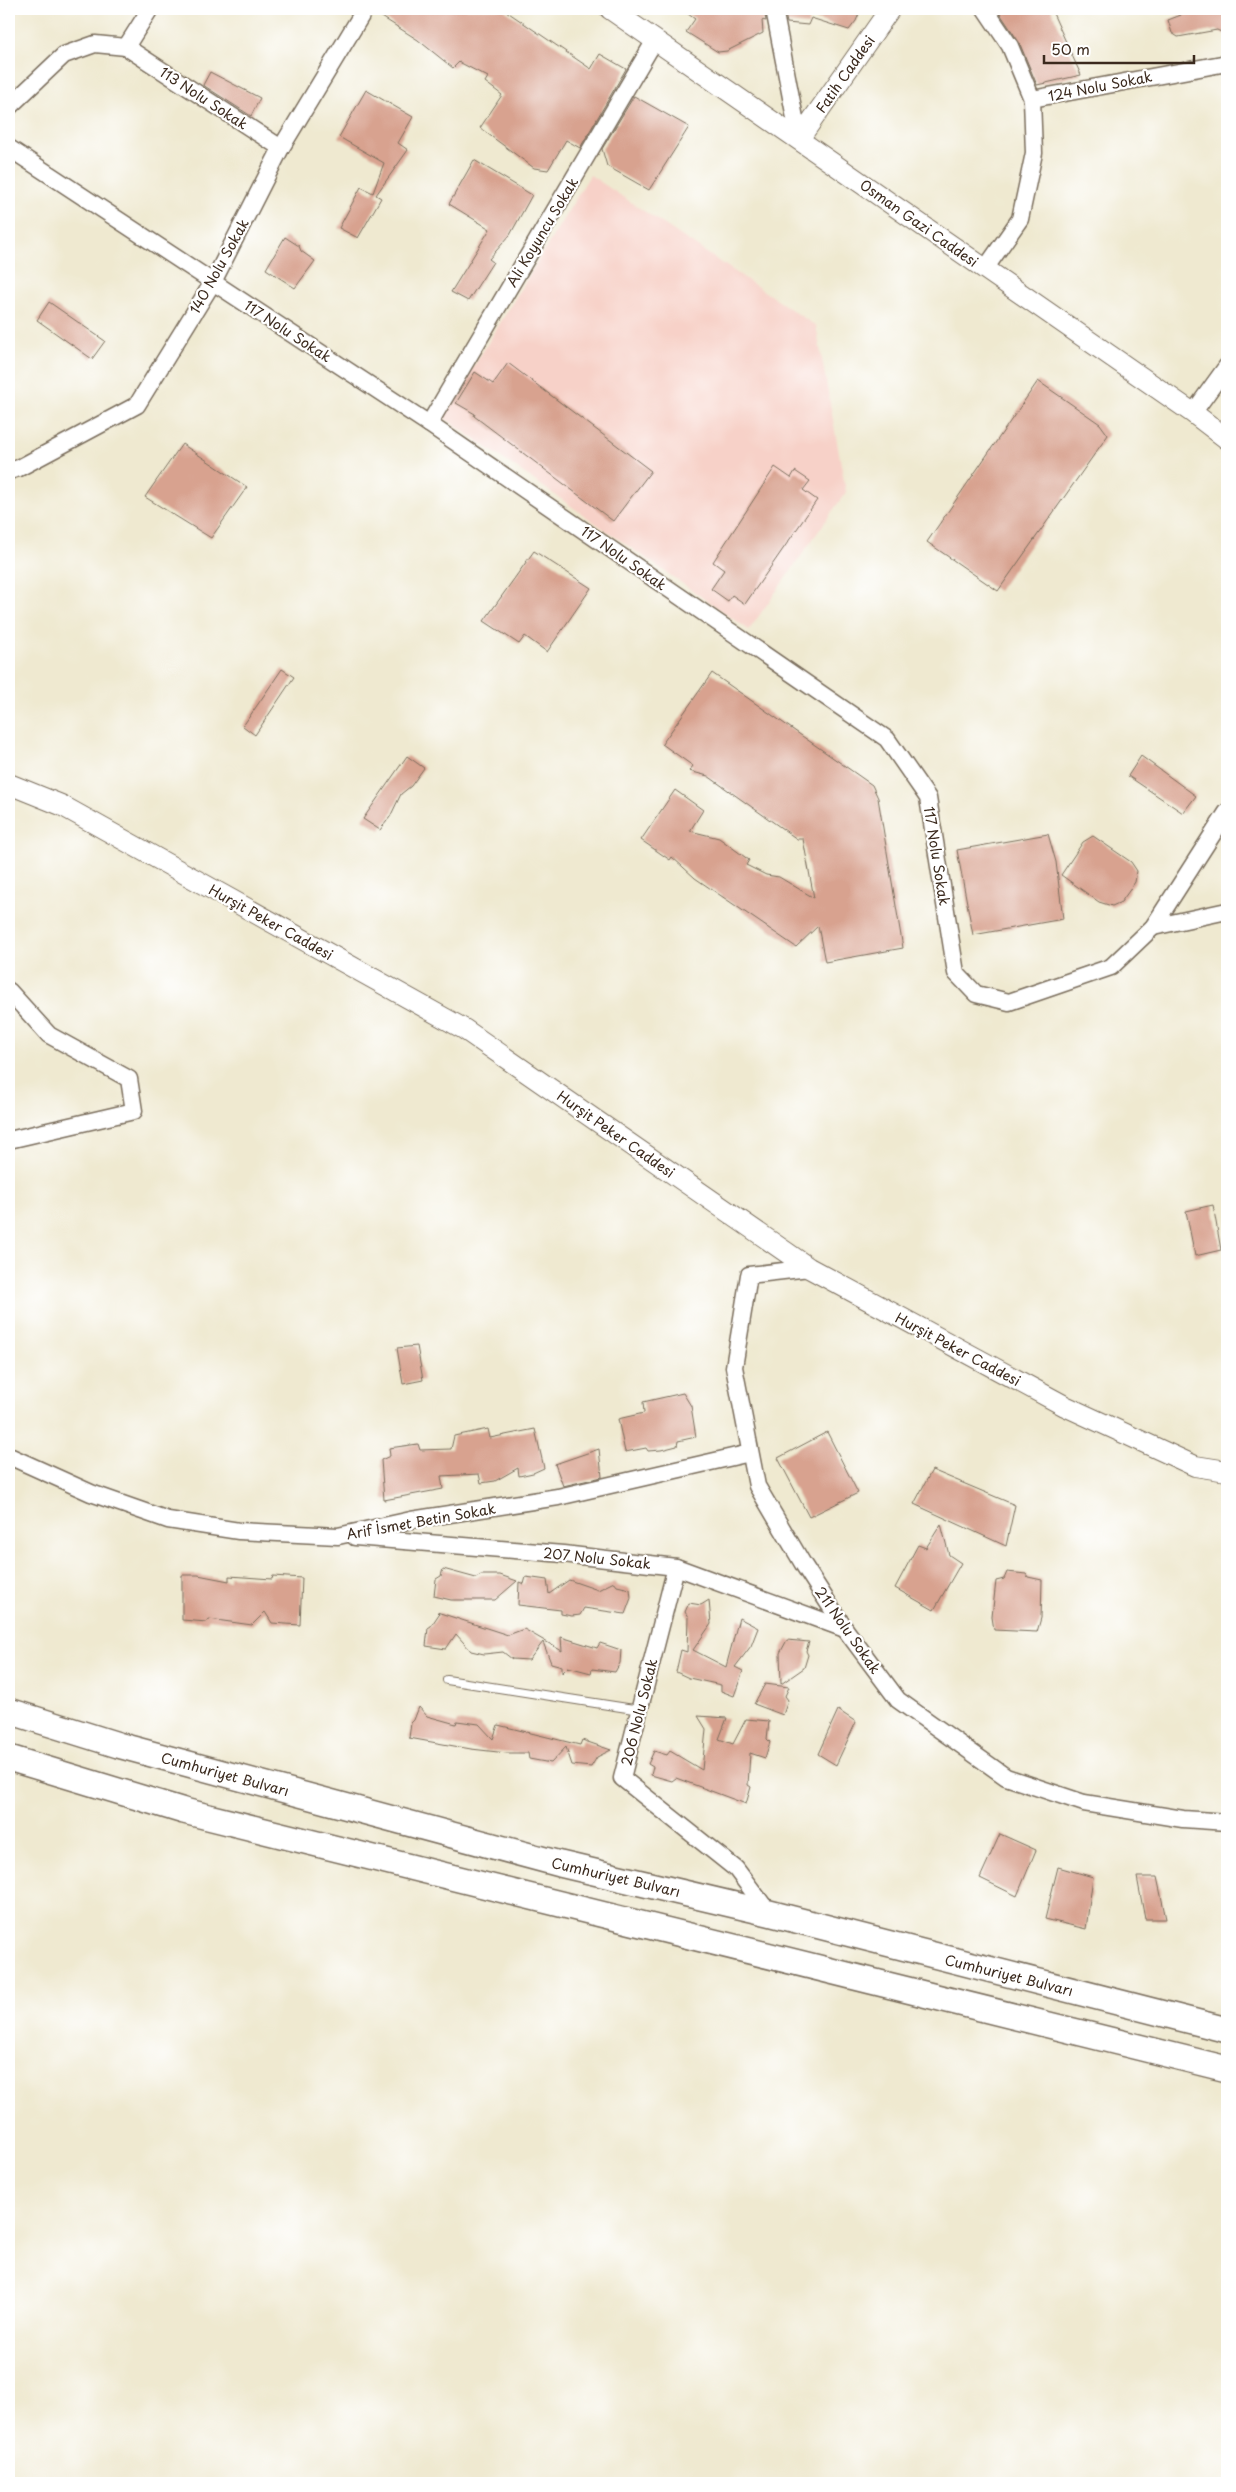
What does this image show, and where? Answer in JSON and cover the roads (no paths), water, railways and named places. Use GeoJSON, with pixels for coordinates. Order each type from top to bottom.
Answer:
{"type":"FeatureCollection","features":[{"type":"Feature","properties":{"kind":"main road","name":"Cumhuriyet Bulvarı"},"geometry":{"type":"LineString","coordinates":[[9,1711],[118,1745],[550,1862],[769,1913],[1227,2030]]}},
{"type":"Feature","properties":{"kind":"main road"},"geometry":{"type":"LineString","coordinates":[[9,1758],[184,1812],[1227,2069]]}},
{"type":"Feature","properties":{"kind":"street"},"geometry":{"type":"LineString","coordinates":[[9,107],[64,55],[95,44],[126,47],[150,9]]}},
{"type":"Feature","properties":{"kind":"street","name":"140 Nolu Sokak"},"geometry":{"type":"LineString","coordinates":[[14,470],[137,405],[213,282],[281,148],[365,9]]}},
{"type":"Feature","properties":{"kind":"street","name":"Osman Gazi Caddesi"},"geometry":{"type":"LineString","coordinates":[[610,9],[1193,412],[1227,439]]}},
{"type":"Feature","properties":{"kind":"street"},"geometry":{"type":"LineString","coordinates":[[774,9],[799,139]]}},
{"type":"Feature","properties":{"kind":"street","name":"Fatih Caddesi"},"geometry":{"type":"LineString","coordinates":[[799,139],[890,9]]}},
{"type":"Feature","properties":{"kind":"street"},"geometry":{"type":"LineString","coordinates":[[985,9],[1010,46],[1032,99],[1034,153],[1020,219],[985,269]]}},
{"type":"Feature","properties":{"kind":"street","name":"Ali Koyuncu Sokak"},"geometry":{"type":"LineString","coordinates":[[429,424],[656,40]]}},
{"type":"Feature","properties":{"kind":"street","name":"113 Nolu Sokak"},"geometry":{"type":"LineString","coordinates":[[126,47],[281,148]]}},
{"type":"Feature","properties":{"kind":"street","name":"124 Nolu Sokak"},"geometry":{"type":"LineString","coordinates":[[1032,99],[1227,63]]}},
{"type":"Feature","properties":{"kind":"street","name":"117 Nolu Sokak"},"geometry":{"type":"LineString","coordinates":[[9,148],[429,424],[887,739],[928,798],[956,973],[976,994],[1009,1002],[1111,967],[1153,927]]}},
{"type":"Feature","properties":{"kind":"street"},"geometry":{"type":"LineString","coordinates":[[1193,412],[1227,366]]}},
{"type":"Feature","properties":{"kind":"street","name":"Hurşit Peker Caddesi"},"geometry":{"type":"LineString","coordinates":[[9,784],[60,805],[464,1029],[809,1268],[1065,1406],[1195,1466],[1227,1471]]}},
{"type":"Feature","properties":{"kind":"street"},"geometry":{"type":"LineString","coordinates":[[1153,927],[1227,812]]}},
{"type":"Feature","properties":{"kind":"street"},"geometry":{"type":"LineString","coordinates":[[1153,927],[1227,911]]}},
{"type":"Feature","properties":{"kind":"street"},"geometry":{"type":"LineString","coordinates":[[9,991],[49,1035],[129,1078],[134,1111],[9,1140]]}},
{"type":"Feature","properties":{"kind":"street","name":"211 Nolu Sokak"},"geometry":{"type":"LineString","coordinates":[[809,1268],[749,1274],[734,1367],[750,1453],[757,1486],[803,1564],[845,1629],[898,1700],[1006,1777],[1084,1802],[1183,1819],[1227,1822]]}},
{"type":"Feature","properties":{"kind":"street","name":"Arif İsmet Betin Sokak"},"geometry":{"type":"LineString","coordinates":[[9,1456],[91,1493],[168,1520],[239,1531],[338,1536],[410,1520],[558,1497],[750,1453]]}},
{"type":"Feature","properties":{"kind":"street","name":"207 Nolu Sokak"},"geometry":{"type":"LineString","coordinates":[[338,1536],[563,1554],[676,1567],[845,1629]]}},
{"type":"Feature","properties":{"kind":"street","name":"206 Nolu Sokak"},"geometry":{"type":"LineString","coordinates":[[676,1567],[622,1778],[736,1869],[769,1913]]}},
{"type":"Feature","properties":{"kind":"lane"},"geometry":{"type":"LineString","coordinates":[[447,1680],[640,1710]]}}]}
